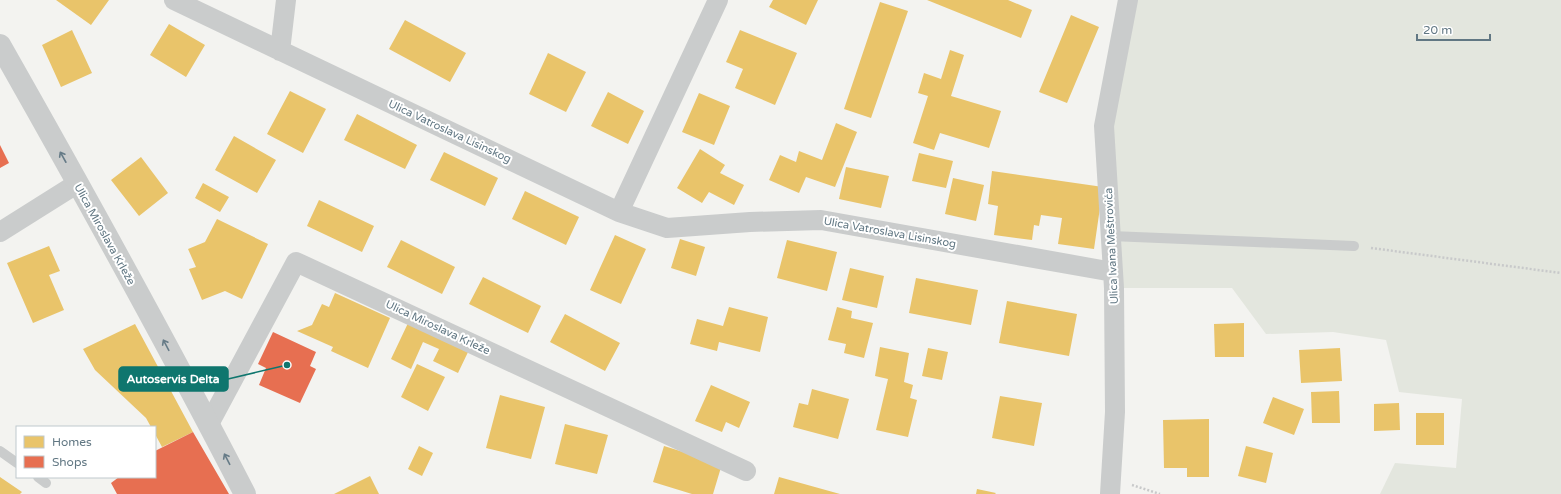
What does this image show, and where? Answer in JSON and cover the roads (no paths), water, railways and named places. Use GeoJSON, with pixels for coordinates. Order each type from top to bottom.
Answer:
{"type":"FeatureCollection","features":[{"type":"Feature","properties":{"kind":"street","name":"Ulica Vatroslava Lisinskog"},"geometry":{"type":"LineString","coordinates":[[174,0],[619,212],[667,228],[750,222],[820,220],[1113,272]]}},
{"type":"Feature","properties":{"kind":"street"},"geometry":{"type":"LineString","coordinates":[[280,51],[286,0]]}},
{"type":"Feature","properties":{"kind":"street"},"geometry":{"type":"LineString","coordinates":[[619,212],[718,0]]}},
{"type":"Feature","properties":{"kind":"street","name":"Ulica Ivana Meštrovića"},"geometry":{"type":"LineString","coordinates":[[1110,494],[1115,412],[1113,272],[1104,126],[1128,0]]}},
{"type":"Feature","properties":{"kind":"street","name":"Ulica Miroslava Krleže"},"geometry":{"type":"LineString","coordinates":[[0,45],[78,183],[209,424],[245,494]]}},
{"type":"Feature","properties":{"kind":"street"},"geometry":{"type":"LineString","coordinates":[[0,232],[78,183]]}},
{"type":"Feature","properties":{"kind":"street","name":"Ulica Miroslava Krleže"},"geometry":{"type":"LineString","coordinates":[[209,424],[296,262],[746,471]]}},
{"type":"Feature","properties":{"kind":"lane"},"geometry":{"type":"LineString","coordinates":[[1111,236],[1354,246]]}},
{"type":"Feature","properties":{"kind":"lane"},"geometry":{"type":"LineString","coordinates":[[0,451],[16,462]]}},
{"type":"Feature","properties":{"kind":"place","name":"Autoservis Delta"},"geometry":{"type":"Point","coordinates":[287,365]}}]}
